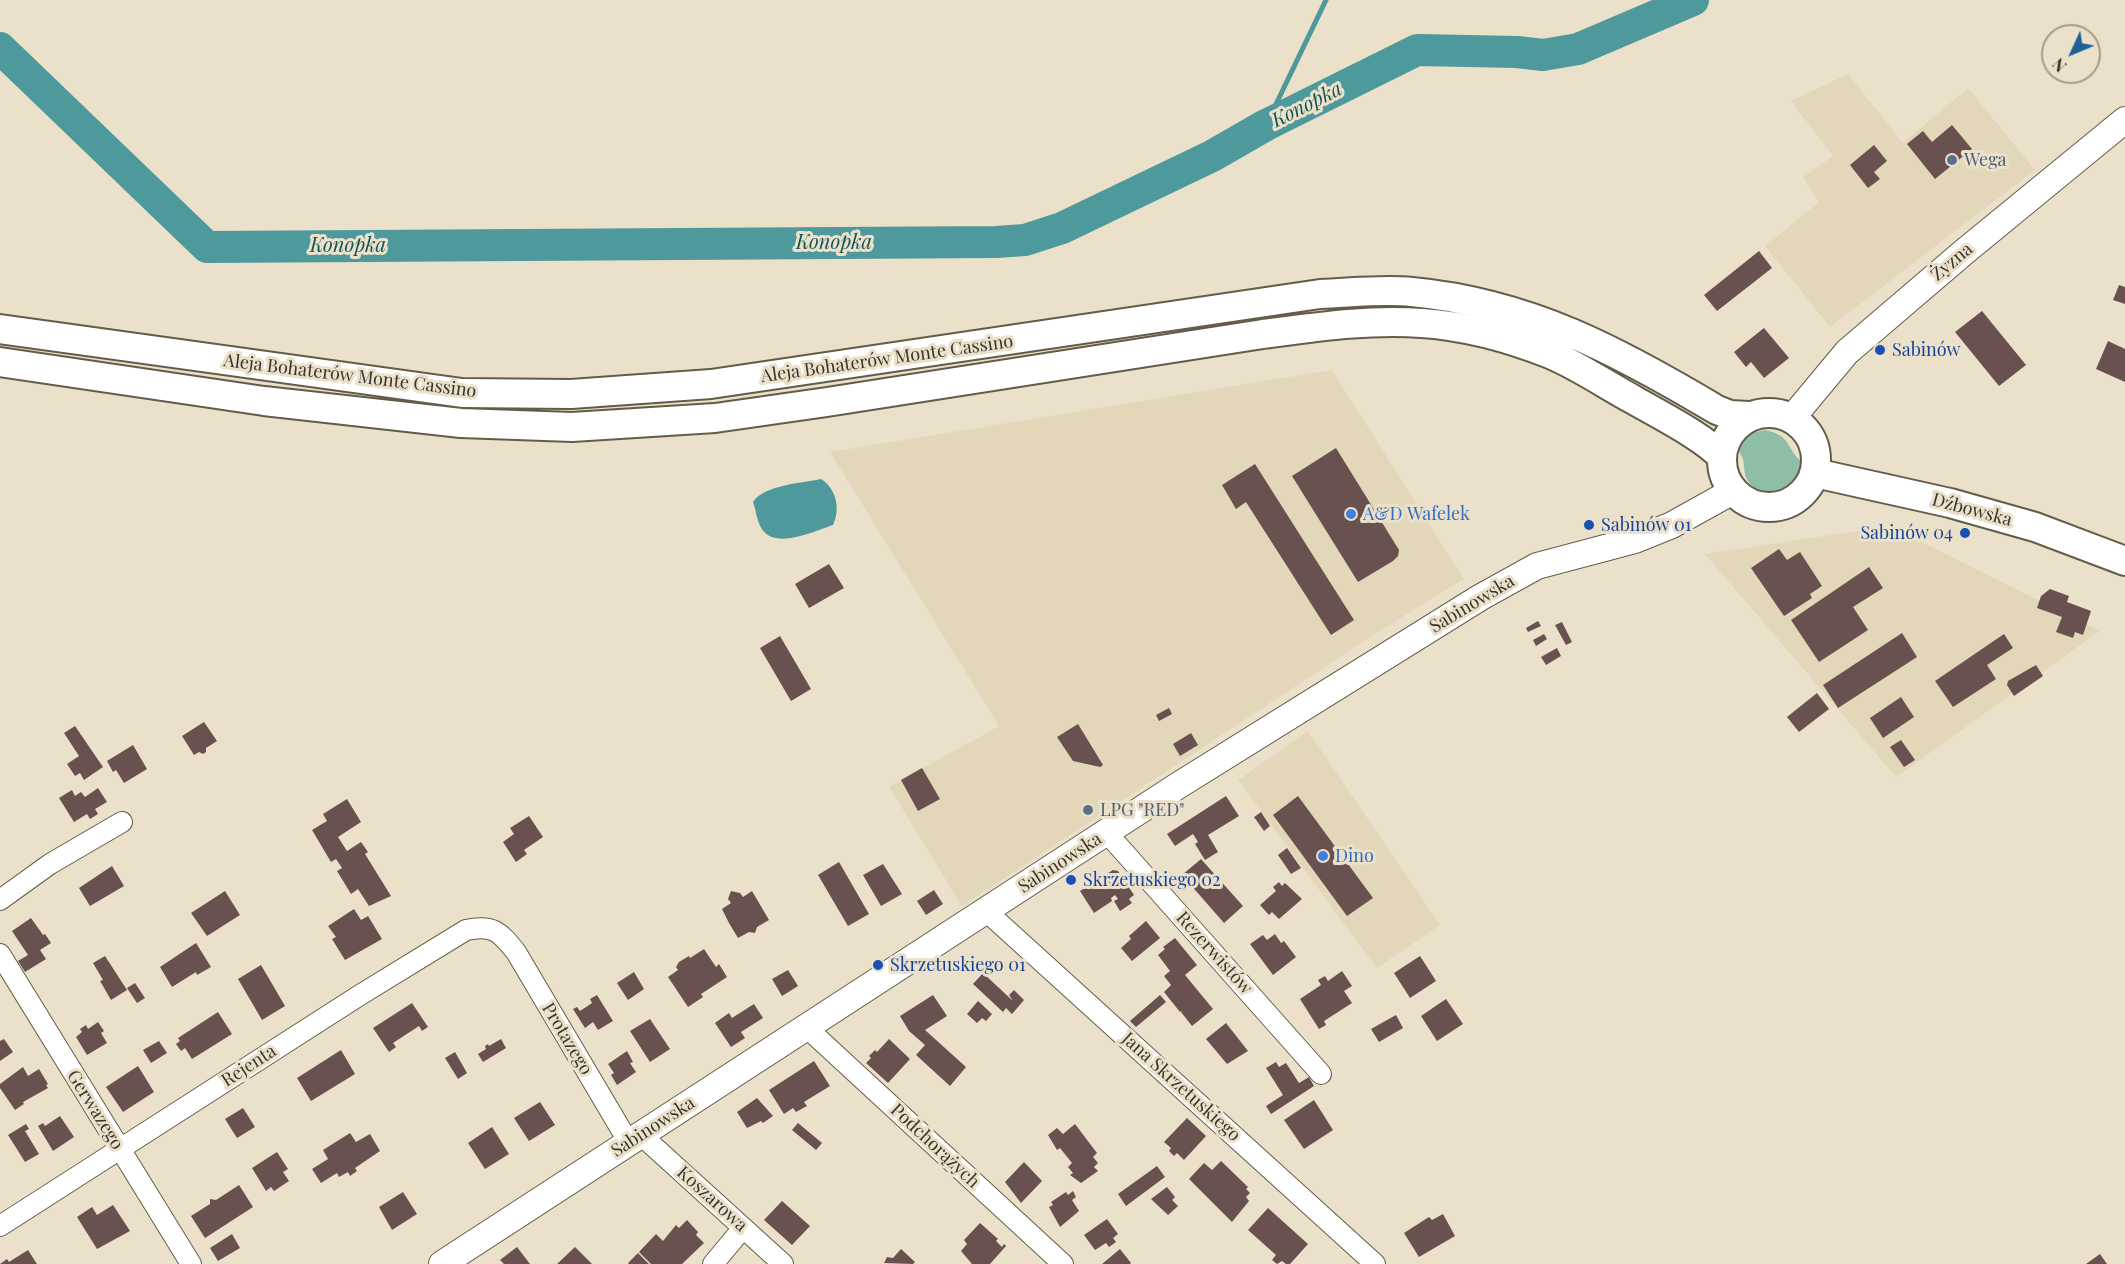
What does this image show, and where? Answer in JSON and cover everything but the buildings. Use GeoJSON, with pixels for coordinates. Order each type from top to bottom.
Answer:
{"type":"FeatureCollection","features":[{"type":"Feature","properties":{"kind":"main road","name":"Aleja Bohaterów Monte Cassino"},"geometry":{"type":"LineString","coordinates":[[0,329],[462,393],[571,394],[711,384],[1320,294],[1409,291],[1468,299],[1518,312],[1563,328],[1616,353],[1717,410],[1730,415],[1749,416]]}},
{"type":"Feature","properties":{"kind":"main road","name":"Aleja Bohaterów Monte Cassino"},"geometry":{"type":"LineString","coordinates":[[0,362],[264,400],[461,423],[572,427],[726,417],[1325,326],[1378,322],[1422,323],[1463,328],[1552,354],[1663,417],[1715,449],[1722,457]]}},
{"type":"Feature","properties":{"kind":"main road"},"geometry":{"type":"LineString","coordinates":[[1764,412],[1779,413],[1792,418],[1805,428],[1813,442],[1817,457],[1815,473],[1809,486],[1799,497],[1779,506],[1757,506],[1744,500],[1733,491],[1722,469],[1724,444],[1730,433],[1738,423],[1749,416],[1764,412]]}},
{"type":"Feature","properties":{"kind":"main road","name":"Dźbowska"},"geometry":{"type":"LineString","coordinates":[[1815,473],[1950,503],[2035,527],[2125,561]]}},
{"type":"Feature","properties":{"kind":"street","name":"Żyzna"},"geometry":{"type":"LineString","coordinates":[[1792,418],[1846,352],[2125,120]]}},
{"type":"Feature","properties":{"kind":"street","name":"Sabinowska"},"geometry":{"type":"LineString","coordinates":[[442,1264],[1107,833],[1481,597],[1537,566],[1635,540],[1672,525],[1733,491]]}},
{"type":"Feature","properties":{"kind":"street"},"geometry":{"type":"LineString","coordinates":[[0,900],[50,864],[122,822]]}},
{"type":"Feature","properties":{"kind":"street","name":"Rezerwistów"},"geometry":{"type":"LineString","coordinates":[[1107,833],[1321,1074]]}},
{"type":"Feature","properties":{"kind":"street","name":"Jana Skrzetuskiego"},"geometry":{"type":"LineString","coordinates":[[986,911],[1375,1264]]}},
{"type":"Feature","properties":{"kind":"street","name":"Rejenta"},"geometry":{"type":"LineString","coordinates":[[0,1226],[360,995],[466,930],[479,927],[490,928],[503,935]]}},
{"type":"Feature","properties":{"kind":"street","name":"Protazego"},"geometry":{"type":"LineString","coordinates":[[503,935],[635,1139]]}},
{"type":"Feature","properties":{"kind":"street","name":"Gerwazego"},"geometry":{"type":"LineString","coordinates":[[0,954],[191,1264]]}},
{"type":"Feature","properties":{"kind":"street","name":"Podchorążych"},"geometry":{"type":"LineString","coordinates":[[807,1028],[1063,1264]]}},
{"type":"Feature","properties":{"kind":"street","name":"Koszarowa"},"geometry":{"type":"LineString","coordinates":[[635,1139],[783,1264]]}},
{"type":"Feature","properties":{"kind":"street"},"geometry":{"type":"LineString","coordinates":[[713,1264],[743,1228]]}},
{"type":"Feature","properties":{"kind":"shaded area"},"geometry":{"type":"Polygon","coordinates":[[[1848,74],[1903,143],[1968,88],[2035,170],[1830,327],[1765,246],[1819,202],[1803,177],[1833,156],[1791,101],[1848,74]]]}},
{"type":"Feature","properties":{"kind":"shaded area"},"geometry":{"type":"Polygon","coordinates":[[[1332,370],[1464,579],[1378,632],[962,906],[889,787],[999,726],[830,452],[1332,370]]]}},
{"type":"Feature","properties":{"kind":"shaded area"},"geometry":{"type":"Polygon","coordinates":[[[1890,526],[2100,631],[1896,777],[1705,554],[1890,526]]]}},
{"type":"Feature","properties":{"kind":"shaded area"},"geometry":{"type":"Polygon","coordinates":[[[1308,731],[1440,925],[1377,968],[1238,780],[1308,731]]]}},
{"type":"Feature","properties":{"kind":"green space"},"geometry":{"type":"Polygon","coordinates":[[[1764,430],[1774,432],[1785,440],[1794,454],[1805,464],[1795,481],[1780,490],[1761,490],[1751,485],[1745,476],[1743,459],[1735,446],[1749,434],[1764,430]]]}},
{"type":"Feature","properties":{"kind":"water"},"geometry":{"type":"Polygon","coordinates":[[[821,479],[836,499],[837,512],[833,525],[785,539],[768,535],[762,529],[753,502],[758,496],[774,488],[821,479]]]}},
{"type":"Feature","properties":{"kind":"waterway"},"geometry":{"type":"LineString","coordinates":[[1266,125],[1326,0]]}},
{"type":"Feature","properties":{"kind":"waterway","name":"Konopka"},"geometry":{"type":"LineString","coordinates":[[0,48],[207,247],[996,242],[1025,240],[1062,228],[1212,156],[1266,125],[1417,50],[1517,52],[1543,55],[1578,49],[1693,0]]}},
{"type":"Feature","properties":{"kind":"place","name":"Wega"},"geometry":{"type":"Point","coordinates":[1952,160]}},
{"type":"Feature","properties":{"kind":"place","name":"Sabinów"},"geometry":{"type":"Point","coordinates":[1880,350]}},
{"type":"Feature","properties":{"kind":"place","name":"A&D Wafelek"},"geometry":{"type":"Point","coordinates":[1351,514]}},
{"type":"Feature","properties":{"kind":"place","name":"Sabinów 01"},"geometry":{"type":"Point","coordinates":[1589,525]}},
{"type":"Feature","properties":{"kind":"place","name":"Sabinów 04"},"geometry":{"type":"Point","coordinates":[1965,533]}},
{"type":"Feature","properties":{"kind":"place","name":"LPG \"RED\""},"geometry":{"type":"Point","coordinates":[1088,810]}},
{"type":"Feature","properties":{"kind":"place","name":"Dino"},"geometry":{"type":"Point","coordinates":[1323,856]}},
{"type":"Feature","properties":{"kind":"place","name":"Skrzetuskiego 02"},"geometry":{"type":"Point","coordinates":[1071,880]}},
{"type":"Feature","properties":{"kind":"place","name":"Skrzetuskiego 01"},"geometry":{"type":"Point","coordinates":[878,965]}}]}
